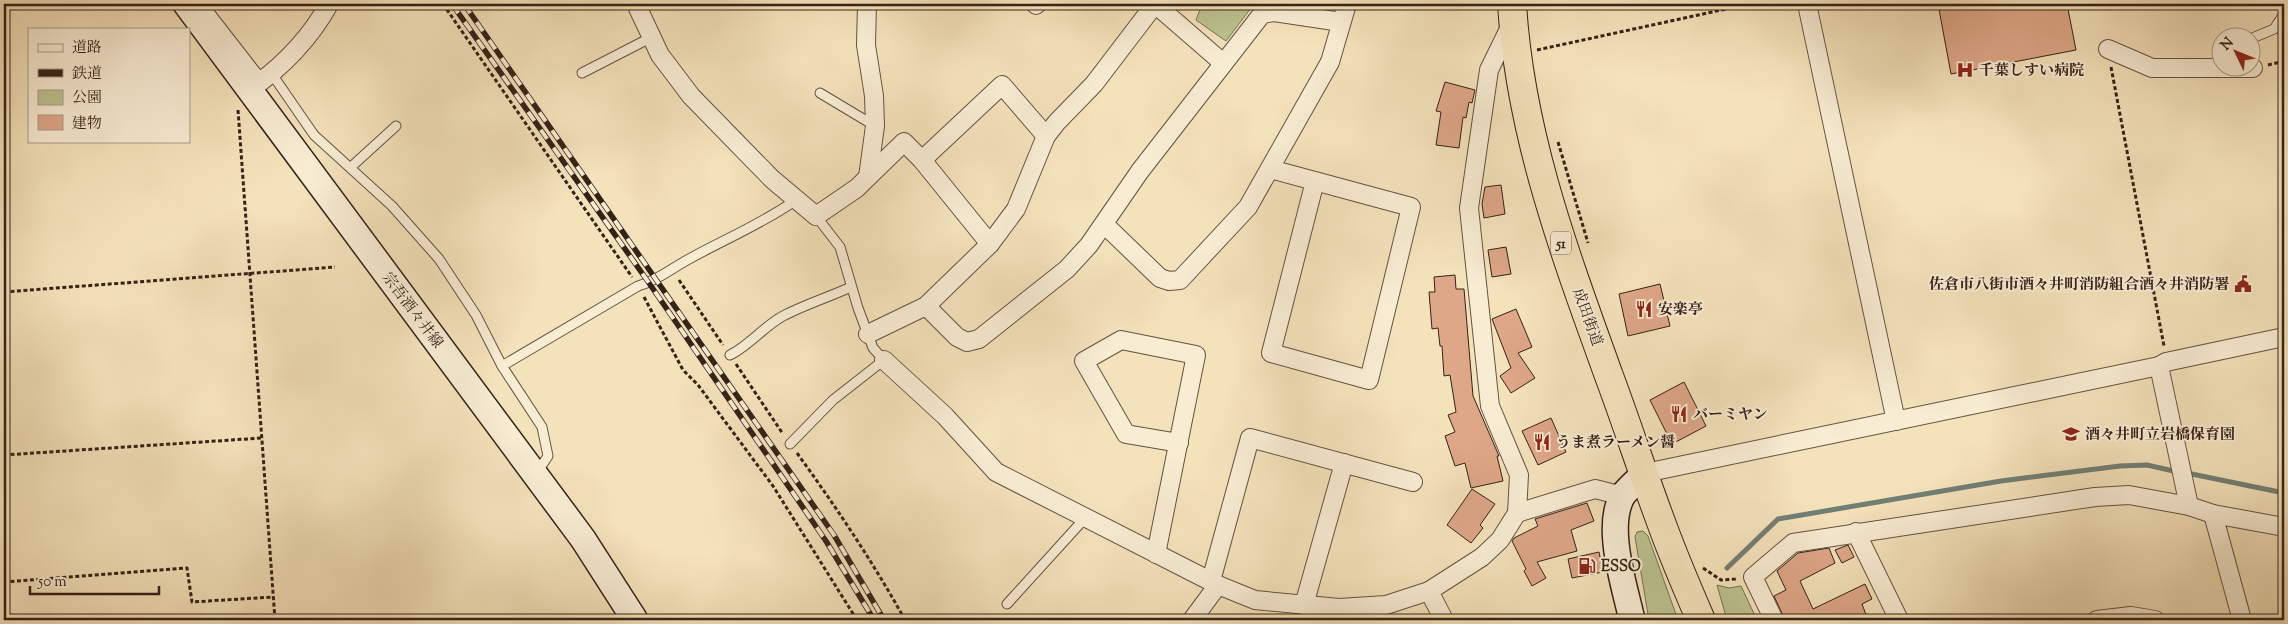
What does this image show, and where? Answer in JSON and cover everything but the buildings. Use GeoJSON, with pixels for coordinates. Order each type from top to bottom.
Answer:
{"type":"FeatureCollection","features":[{"type":"Feature","properties":{"kind":"highway","name":"成田街道"},"geometry":{"type":"LineString","coordinates":[[1512,12],[1533,50],[1533,148],[1562,247],[1645,473],[1660,522],[1701,620]]}},
{"type":"Feature","properties":{"kind":"main road","name":"宗吾酒々井線"},"geometry":{"type":"LineString","coordinates":[[186,4],[250,93],[583,540],[635,620]]}},
{"type":"Feature","properties":{"kind":"main road"},"geometry":{"type":"LineString","coordinates":[[1632,620],[1616,542],[1616,515],[1623,496],[1645,473]]}},
{"type":"Feature","properties":{"kind":"street"},"geometry":{"type":"LineString","coordinates":[[250,93],[300,44],[318,22],[329,4]]}},
{"type":"Feature","properties":{"kind":"street"},"geometry":{"type":"LineString","coordinates":[[636,4],[660,55],[690,96],[772,179],[816,216],[857,188],[904,142],[922,160],[990,244]]}},
{"type":"Feature","properties":{"kind":"street"},"geometry":{"type":"LineString","coordinates":[[867,4],[866,45],[874,96],[875,126],[868,177]]}},
{"type":"Feature","properties":{"kind":"street"},"geometry":{"type":"LineString","coordinates":[[868,334],[926,306],[990,244],[1016,209],[1046,136],[1094,84],[1155,4],[1222,63]]}},
{"type":"Feature","properties":{"kind":"street"},"geometry":{"type":"LineString","coordinates":[[1104,224],[1160,278],[1169,281],[1180,280],[1248,207],[1330,62],[1347,4]]}},
{"type":"Feature","properties":{"kind":"street"},"geometry":{"type":"LineString","coordinates":[[1807,4],[1896,421]]}},
{"type":"Feature","properties":{"kind":"street"},"geometry":{"type":"LineString","coordinates":[[926,306],[957,337],[967,342],[979,339],[1067,269],[1089,245],[1140,171],[1222,63],[1262,14],[1274,12],[1342,22]]}},
{"type":"Feature","properties":{"kind":"street"},"geometry":{"type":"LineString","coordinates":[[884,360],[945,416],[996,472],[1214,583],[1256,600],[1339,608],[1386,605],[1429,591],[1482,557],[1500,540],[1517,513],[1520,475],[1490,406],[1469,208],[1489,70],[1512,12]]}},
{"type":"Feature","properties":{"kind":"street"},"geometry":{"type":"LineString","coordinates":[[2108,49],[2152,68],[2210,66]]}},
{"type":"Feature","properties":{"kind":"street"},"geometry":{"type":"LineString","coordinates":[[922,160],[1002,85],[1046,136]]}},
{"type":"Feature","properties":{"kind":"street"},"geometry":{"type":"LineString","coordinates":[[1270,169],[1315,181],[1411,207],[1369,380],[1271,352],[1315,181]]}},
{"type":"Feature","properties":{"kind":"street"},"geometry":{"type":"LineString","coordinates":[[1645,473],[2284,337]]}},
{"type":"Feature","properties":{"kind":"street"},"geometry":{"type":"LineString","coordinates":[[1156,554],[1179,443],[1196,355],[1121,340],[1084,360],[1126,434],[1179,443]]}},
{"type":"Feature","properties":{"kind":"street"},"geometry":{"type":"LineString","coordinates":[[2162,364],[2189,506]]}},
{"type":"Feature","properties":{"kind":"street"},"geometry":{"type":"LineString","coordinates":[[1192,620],[1214,583],[1250,438],[1413,482]]}},
{"type":"Feature","properties":{"kind":"street"},"geometry":{"type":"LineString","coordinates":[[1304,605],[1344,463]]}},
{"type":"Feature","properties":{"kind":"street"},"geometry":{"type":"LineString","coordinates":[[1517,513],[1594,488],[1623,496]]}},
{"type":"Feature","properties":{"kind":"street"},"geometry":{"type":"LineString","coordinates":[[1774,620],[1753,577],[1792,542],[2129,495],[2189,506],[2212,514],[2284,527]]}},
{"type":"Feature","properties":{"kind":"street"},"geometry":{"type":"LineString","coordinates":[[2212,514],[2242,620]]}},
{"type":"Feature","properties":{"kind":"street"},"geometry":{"type":"LineString","coordinates":[[1856,532],[1899,620]]}},
{"type":"Feature","properties":{"kind":"street"},"geometry":{"type":"LineString","coordinates":[[1429,591],[1444,620]]}},
{"type":"Feature","properties":{"kind":"street"},"geometry":{"type":"LineString","coordinates":[[2097,620],[2132,618],[2155,620]]}},
{"type":"Feature","properties":{"kind":"lane"},"geometry":{"type":"LineString","coordinates":[[203,4],[250,93],[274,77],[314,135],[392,206],[439,259],[476,315],[502,366],[542,427],[548,456],[535,476]]}},
{"type":"Feature","properties":{"kind":"lane"},"geometry":{"type":"LineString","coordinates":[[2260,35],[2274,29],[2284,14]]}},
{"type":"Feature","properties":{"kind":"lane"},"geometry":{"type":"LineString","coordinates":[[582,73],[652,37]]}},
{"type":"Feature","properties":{"kind":"lane"},"geometry":{"type":"LineString","coordinates":[[820,93],[875,126]]}},
{"type":"Feature","properties":{"kind":"lane"},"geometry":{"type":"LineString","coordinates":[[351,167],[396,126]]}},
{"type":"Feature","properties":{"kind":"lane"},"geometry":{"type":"LineString","coordinates":[[502,366],[638,286],[649,283],[689,259],[757,225],[796,200]]}},
{"type":"Feature","properties":{"kind":"lane"},"geometry":{"type":"LineString","coordinates":[[790,444],[833,400],[884,360],[873,348],[851,287],[840,246],[816,216]]}},
{"type":"Feature","properties":{"kind":"lane"},"geometry":{"type":"LineString","coordinates":[[730,355],[744,348],[771,324],[784,316],[851,287]]}},
{"type":"Feature","properties":{"kind":"lane"},"geometry":{"type":"LineString","coordinates":[[1007,604],[1086,517]]}},
{"type":"Feature","properties":{"kind":"path"},"geometry":{"type":"LineString","coordinates":[[444,4],[638,286],[683,370],[698,385],[772,486],[857,620]]}},
{"type":"Feature","properties":{"kind":"path"},"geometry":{"type":"LineString","coordinates":[[1533,50],[1749,4]]}},
{"type":"Feature","properties":{"kind":"path"},"geometry":{"type":"LineString","coordinates":[[2108,49],[2162,364]]}},
{"type":"Feature","properties":{"kind":"path"},"geometry":{"type":"LineString","coordinates":[[250,93],[250,273],[275,620]]}},
{"type":"Feature","properties":{"kind":"path"},"geometry":{"type":"LineString","coordinates":[[1558,141],[1588,243]]}},
{"type":"Feature","properties":{"kind":"path"},"geometry":{"type":"LineString","coordinates":[[4,292],[335,267]]}},
{"type":"Feature","properties":{"kind":"path"},"geometry":{"type":"LineString","coordinates":[[4,455],[262,438]]}},
{"type":"Feature","properties":{"kind":"path"},"geometry":{"type":"LineString","coordinates":[[1702,567],[1721,580],[1753,577]]}},
{"type":"Feature","properties":{"kind":"path"},"geometry":{"type":"LineString","coordinates":[[4,582],[187,568],[192,602],[273,597]]}},
{"type":"Feature","properties":{"kind":"green space"},"geometry":{"type":"Polygon","coordinates":[[[1202,4],[1254,4],[1226,41],[1196,20],[1202,4]]]}},
{"type":"Feature","properties":{"kind":"green space"},"geometry":{"type":"Polygon","coordinates":[[[1643,531],[1648,536],[1678,620],[1649,620],[1635,537],[1637,532],[1643,531]]]}},
{"type":"Feature","properties":{"kind":"green space"},"geometry":{"type":"Polygon","coordinates":[[[1717,585],[1729,588],[1741,586],[1757,620],[1727,620],[1717,585]]]}},
{"type":"Feature","properties":{"kind":"waterway"},"geometry":{"type":"LineString","coordinates":[[1727,568],[1778,519],[2001,481],[2120,466],[2147,465],[2178,472]]}},
{"type":"Feature","properties":{"kind":"waterway"},"geometry":{"type":"LineString","coordinates":[[2187,473],[2284,493]]}},
{"type":"Feature","properties":{"kind":"railway"},"geometry":{"type":"LineString","coordinates":[[452,4],[649,283],[826,541],[874,620]]}},
{"type":"Feature","properties":{"kind":"railway"},"geometry":{"type":"LineString","coordinates":[[464,4],[834,535],[884,620]]}},
{"type":"Feature","properties":{"kind":"place","name":"千葉しすい病院"},"geometry":{"type":"Point","coordinates":[1965,70]}},
{"type":"Feature","properties":{"kind":"place","name":"佐倉市八街市酒々井町消防組合酒々井消防署"},"geometry":{"type":"Point","coordinates":[2243,284]}},
{"type":"Feature","properties":{"kind":"place","name":"安楽亭"},"geometry":{"type":"Point","coordinates":[1644,309]}},
{"type":"Feature","properties":{"kind":"place","name":"バーミヤン"},"geometry":{"type":"Point","coordinates":[1679,414]}},
{"type":"Feature","properties":{"kind":"place","name":"酒々井町立岩橋保育園"},"geometry":{"type":"Point","coordinates":[2071,434]}},
{"type":"Feature","properties":{"kind":"place","name":"うま煮ラーメン醤"},"geometry":{"type":"Point","coordinates":[1542,442]}},
{"type":"Feature","properties":{"kind":"place","name":"ESSO"},"geometry":{"type":"Point","coordinates":[1587,566]}}]}
